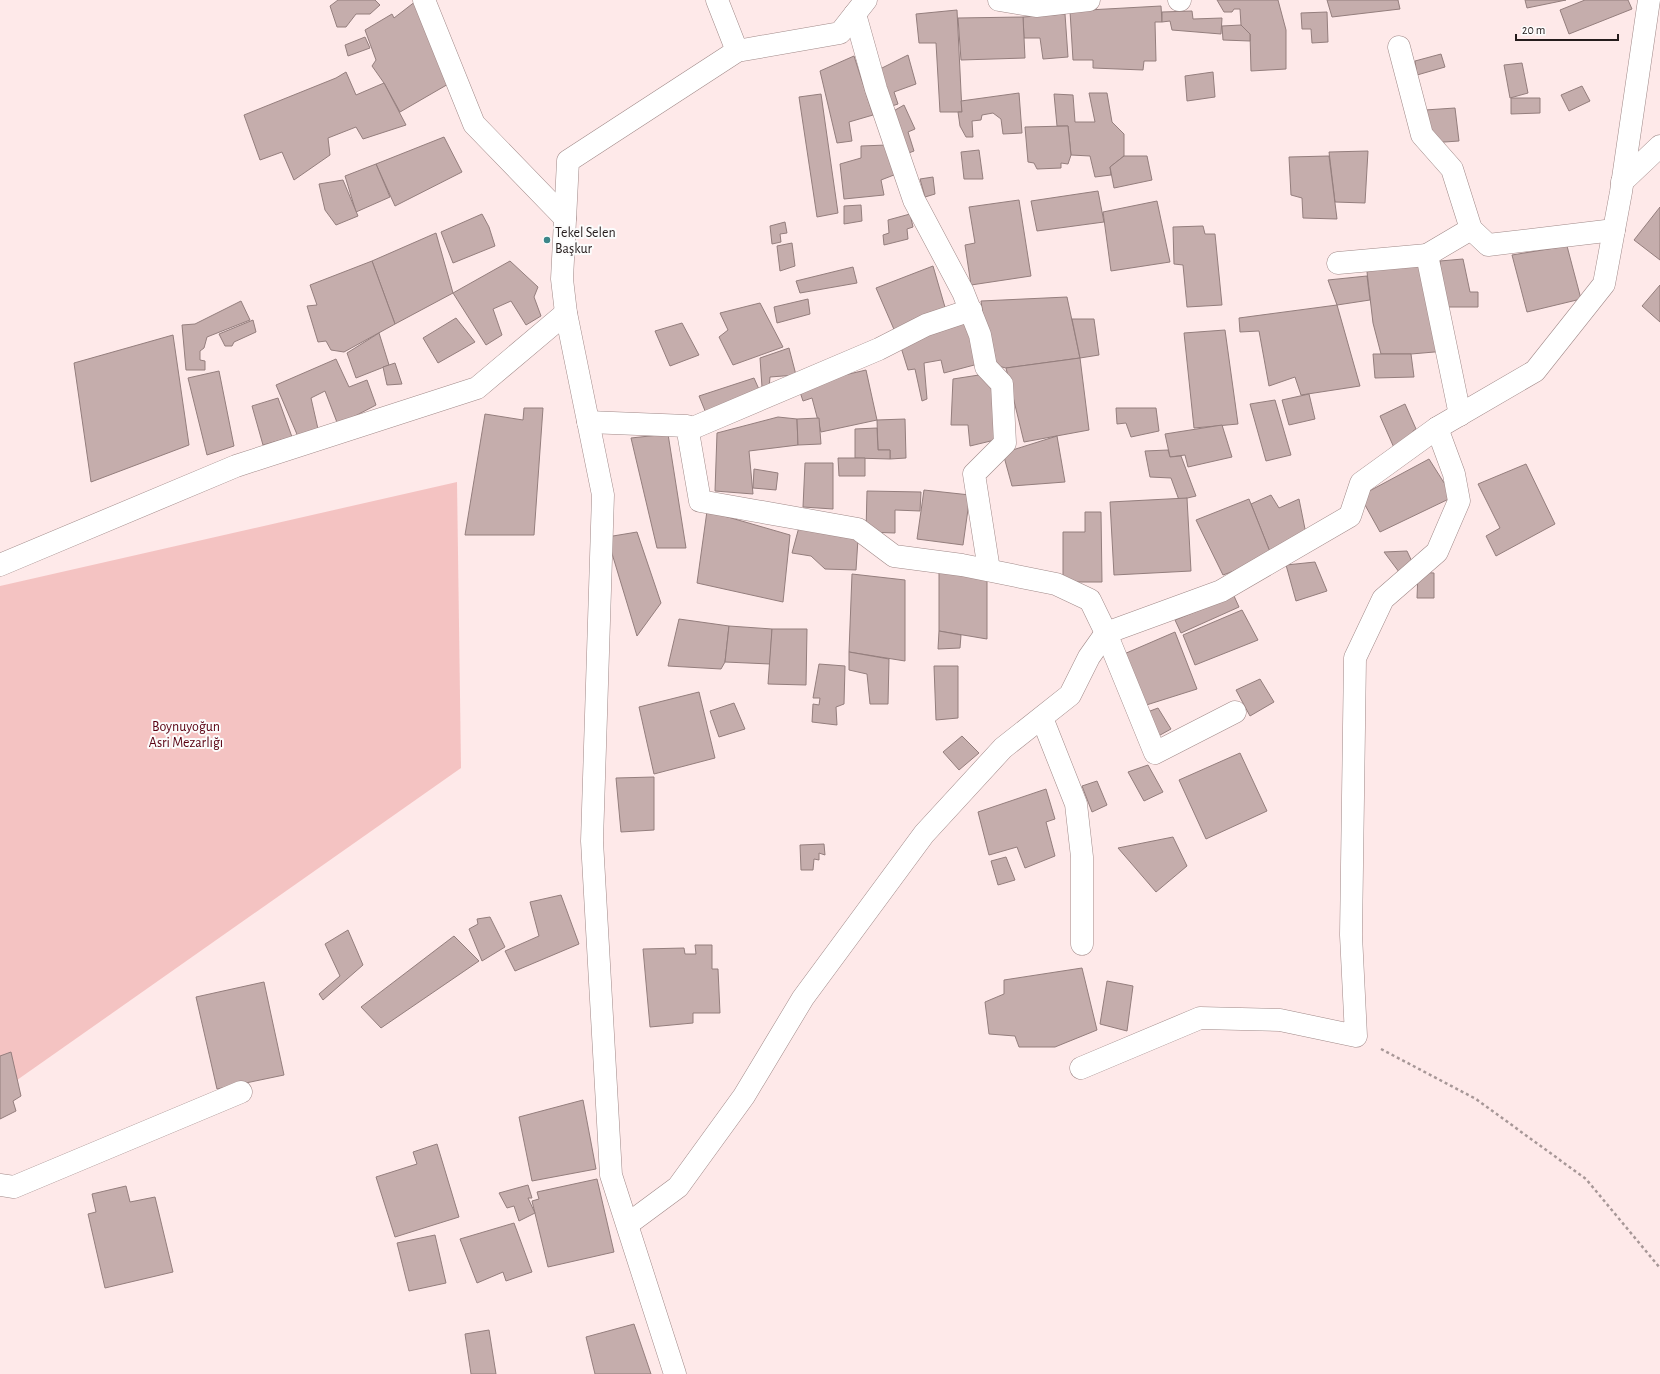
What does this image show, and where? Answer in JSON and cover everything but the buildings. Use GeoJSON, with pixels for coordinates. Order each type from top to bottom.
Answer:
{"type":"FeatureCollection","features":[{"type":"Feature","properties":{"kind":"street"},"geometry":{"type":"LineString","coordinates":[[424,0],[474,124],[565,218]]}},
{"type":"Feature","properties":{"kind":"street"},"geometry":{"type":"LineString","coordinates":[[717,0],[736,51]]}},
{"type":"Feature","properties":{"kind":"street"},"geometry":{"type":"LineString","coordinates":[[1000,0],[1036,6],[1089,0]]}},
{"type":"Feature","properties":{"kind":"street"},"geometry":{"type":"LineString","coordinates":[[628,1224],[678,1187],[744,1096],[803,998],[924,834],[1003,748],[1070,695],[1089,657],[1106,633],[1221,591],[1350,516],[1361,483],[1437,428],[1535,371],[1604,284],[1622,182],[1649,0]]}},
{"type":"Feature","properties":{"kind":"street"},"geometry":{"type":"LineString","coordinates":[[675,1374],[611,1175],[592,842],[603,495],[566,313],[562,279],[568,161],[736,51],[840,33],[860,7]]}},
{"type":"Feature","properties":{"kind":"street"},"geometry":{"type":"LineString","coordinates":[[860,7],[876,89],[914,200],[971,310],[980,335],[986,367],[1002,384],[1005,443],[974,474],[989,570]]}},
{"type":"Feature","properties":{"kind":"street"},"geometry":{"type":"LineString","coordinates":[[1399,47],[1422,135],[1452,169],[1471,229],[1488,244],[1614,230]]}},
{"type":"Feature","properties":{"kind":"street"},"geometry":{"type":"LineString","coordinates":[[1622,182],[1660,146]]}},
{"type":"Feature","properties":{"kind":"street"},"geometry":{"type":"LineString","coordinates":[[1338,263],[1427,255],[1471,229]]}},
{"type":"Feature","properties":{"kind":"street"},"geometry":{"type":"LineString","coordinates":[[1427,255],[1460,415]]}},
{"type":"Feature","properties":{"kind":"street"},"geometry":{"type":"LineString","coordinates":[[688,430],[879,349],[926,325],[971,310]]}},
{"type":"Feature","properties":{"kind":"street"},"geometry":{"type":"LineString","coordinates":[[0,565],[236,466],[477,388],[566,313]]}},
{"type":"Feature","properties":{"kind":"street"},"geometry":{"type":"LineString","coordinates":[[588,422],[687,426],[700,502],[858,529],[894,556],[962,565],[1056,584],[1090,600],[1106,633],[1155,753],[1235,712]]}},
{"type":"Feature","properties":{"kind":"street"},"geometry":{"type":"LineString","coordinates":[[1081,1068],[1200,1018],[1280,1020],[1356,1036],[1351,935],[1355,658],[1383,599],[1437,552],[1459,502],[1454,474],[1437,428]]}},
{"type":"Feature","properties":{"kind":"street"},"geometry":{"type":"LineString","coordinates":[[1042,718],[1076,804],[1082,857],[1082,944]]}},
{"type":"Feature","properties":{"kind":"street"},"geometry":{"type":"LineString","coordinates":[[0,1185],[14,1187],[241,1092]]}},
{"type":"Feature","properties":{"kind":"path"},"geometry":{"type":"LineString","coordinates":[[1356,1036],[1476,1099],[1586,1179],[1660,1268]]}},
{"type":"Feature","properties":{"kind":"green space","name":"Boynuyoğun Asri Mezarlığı"},"geometry":{"type":"Polygon","coordinates":[[[457,482],[461,768],[0,1092],[0,586],[457,482]]]}},
{"type":"Feature","properties":{"kind":"place","name":"Tekel Selen Başkur"},"geometry":{"type":"Point","coordinates":[547,240]}}]}
